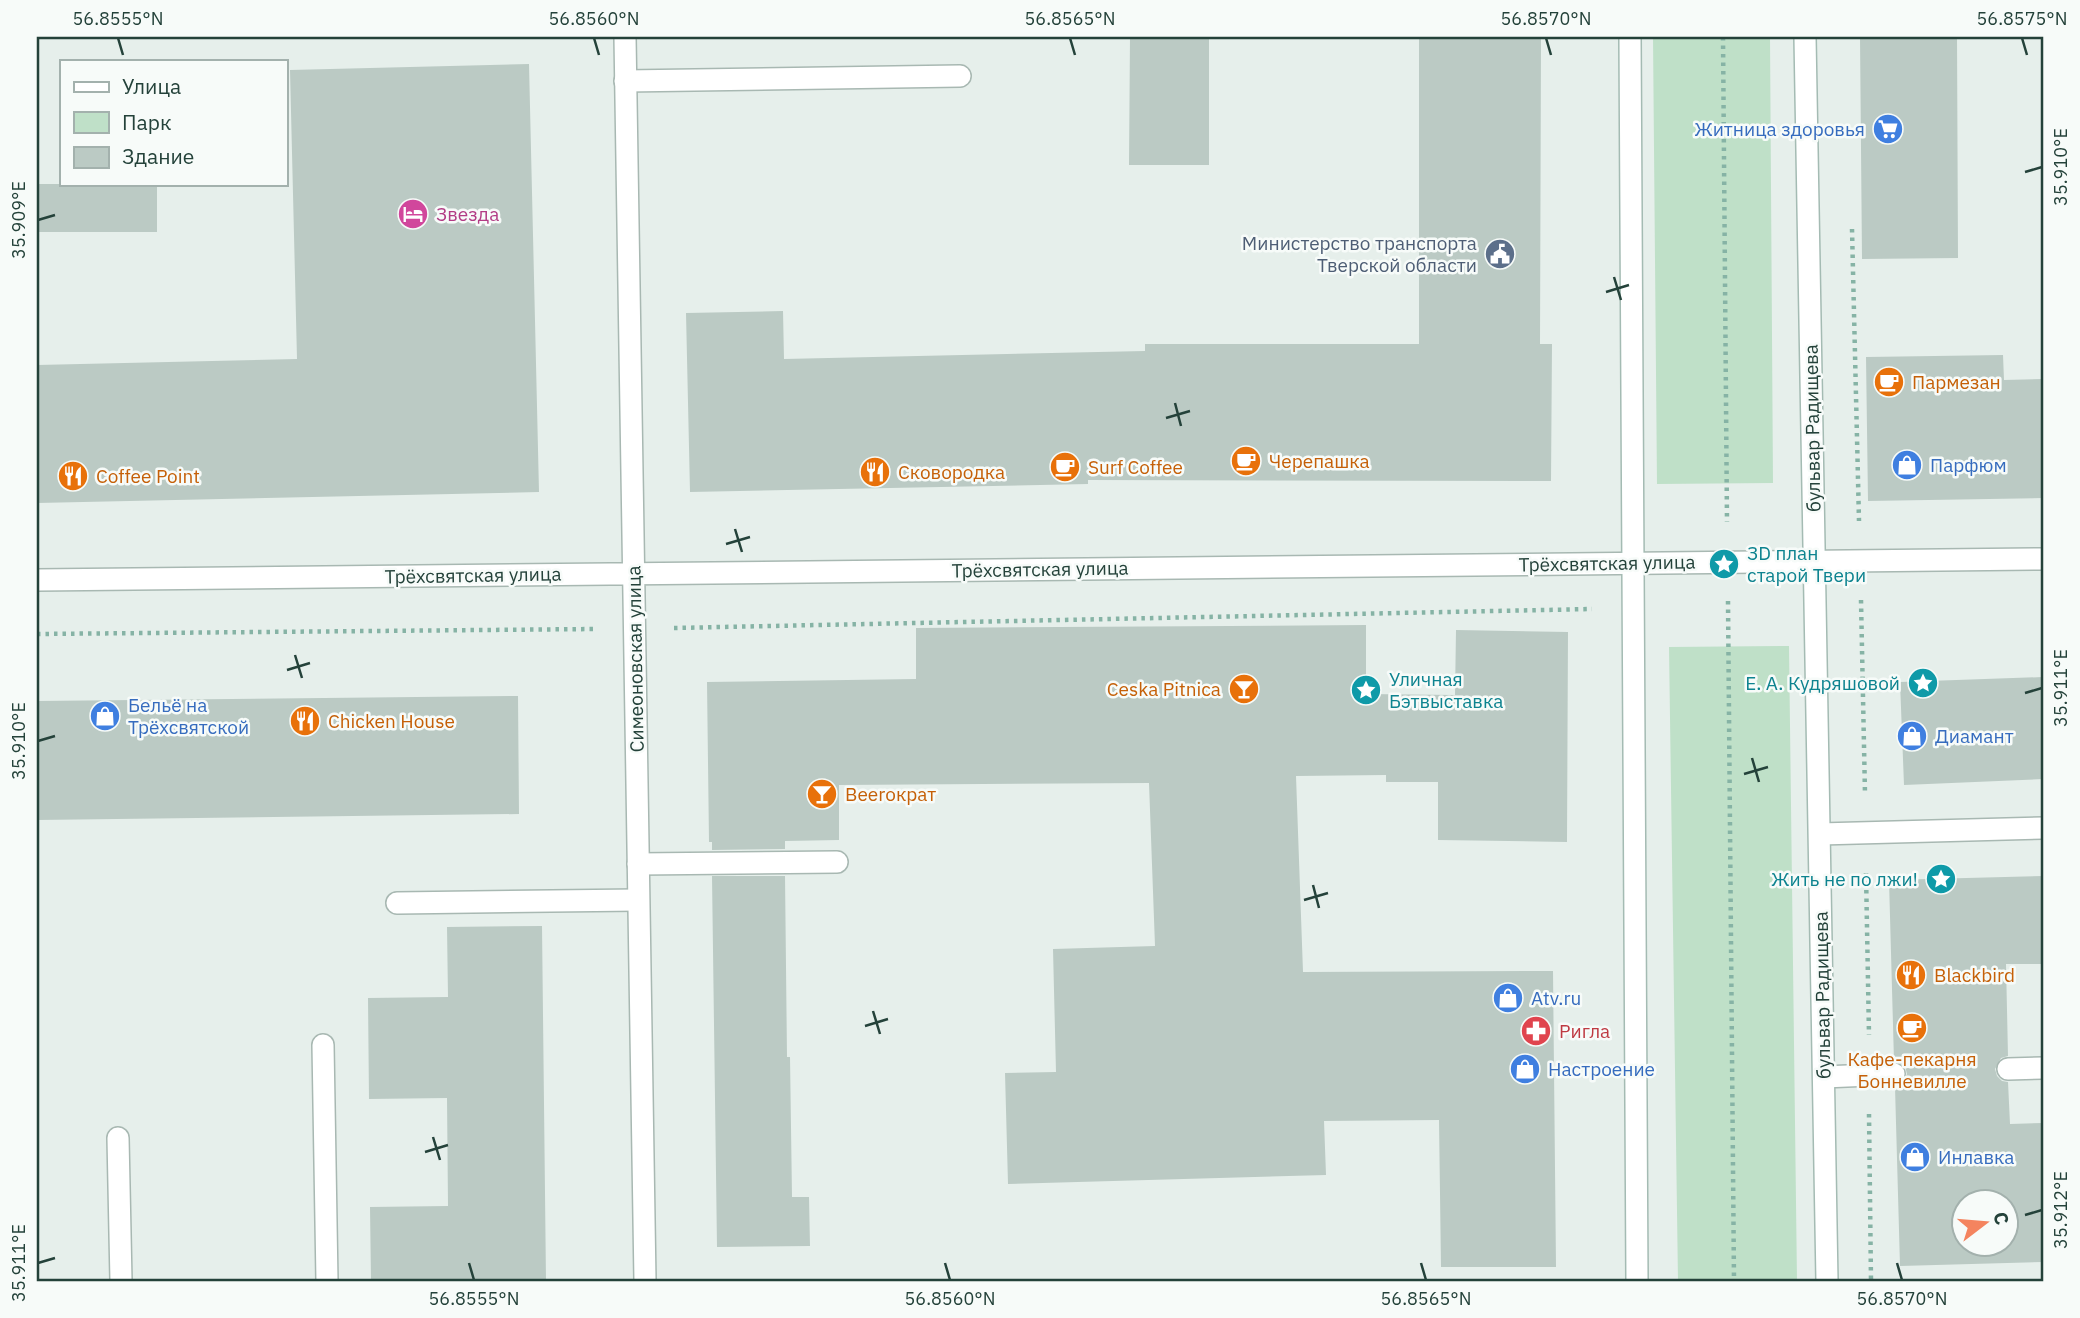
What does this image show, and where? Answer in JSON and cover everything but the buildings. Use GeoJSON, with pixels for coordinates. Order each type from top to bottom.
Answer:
{"type":"FeatureCollection","features":[{"type":"Feature","properties":{"kind":"street","name":"Симеоновская улица"},"geometry":{"type":"LineString","coordinates":[[625,37],[645,1281]]}},
{"type":"Feature","properties":{"kind":"street"},"geometry":{"type":"LineString","coordinates":[[1630,37],[1637,1281]]}},
{"type":"Feature","properties":{"kind":"street","name":"бульвар Радищева"},"geometry":{"type":"LineString","coordinates":[[1805,37],[1827,1281]]}},
{"type":"Feature","properties":{"kind":"street"},"geometry":{"type":"LineString","coordinates":[[625,81],[960,76]]}},
{"type":"Feature","properties":{"kind":"street","name":"Трёхсвятская улица"},"geometry":{"type":"LineString","coordinates":[[37,580],[2043,559]]}},
{"type":"Feature","properties":{"kind":"street"},"geometry":{"type":"LineString","coordinates":[[1820,834],[2043,828]]}},
{"type":"Feature","properties":{"kind":"street"},"geometry":{"type":"LineString","coordinates":[[638,864],[837,862]]}},
{"type":"Feature","properties":{"kind":"street"},"geometry":{"type":"LineString","coordinates":[[397,903],[638,900]]}},
{"type":"Feature","properties":{"kind":"street"},"geometry":{"type":"LineString","coordinates":[[323,1045],[327,1281]]}},
{"type":"Feature","properties":{"kind":"street"},"geometry":{"type":"LineString","coordinates":[[2008,1069],[2043,1068]]}},
{"type":"Feature","properties":{"kind":"street"},"geometry":{"type":"LineString","coordinates":[[1824,1077],[1894,1074]]}},
{"type":"Feature","properties":{"kind":"street"},"geometry":{"type":"LineString","coordinates":[[117,1138],[121,1281]]}},
{"type":"Feature","properties":{"kind":"path"},"geometry":{"type":"LineString","coordinates":[[1723,37],[1734,1281]]}},
{"type":"Feature","properties":{"kind":"path"},"geometry":{"type":"LineString","coordinates":[[1852,218],[1859,524]]}},
{"type":"Feature","properties":{"kind":"path"},"geometry":{"type":"LineString","coordinates":[[37,634],[634,629],[1604,609]]}},
{"type":"Feature","properties":{"kind":"path"},"geometry":{"type":"LineString","coordinates":[[1862,625],[1871,1281]]}},
{"type":"Feature","properties":{"kind":"green space"},"geometry":{"type":"Polygon","coordinates":[[[1653,37],[1770,37],[1773,483],[1657,484],[1653,37]]]}},
{"type":"Feature","properties":{"kind":"green space"},"geometry":{"type":"Polygon","coordinates":[[[1789,646],[1797,1281],[1678,1281],[1669,647],[1789,646]]]}},
{"type":"Feature","properties":{"kind":"place","name":"Житница здоровья"},"geometry":{"type":"Point","coordinates":[1888,129]}},
{"type":"Feature","properties":{"kind":"place","name":"Звезда"},"geometry":{"type":"Point","coordinates":[413,214]}},
{"type":"Feature","properties":{"kind":"place","name":"Министерство транспорта Тверской области"},"geometry":{"type":"Point","coordinates":[1500,254]}},
{"type":"Feature","properties":{"kind":"place","name":"Пармезан"},"geometry":{"type":"Point","coordinates":[1889,382]}},
{"type":"Feature","properties":{"kind":"place","name":"Черепашка"},"geometry":{"type":"Point","coordinates":[1246,461]}},
{"type":"Feature","properties":{"kind":"place","name":"Парфюм"},"geometry":{"type":"Point","coordinates":[1907,465]}},
{"type":"Feature","properties":{"kind":"place","name":"Surf Coffee"},"geometry":{"type":"Point","coordinates":[1065,467]}},
{"type":"Feature","properties":{"kind":"place","name":"Сковородка"},"geometry":{"type":"Point","coordinates":[875,472]}},
{"type":"Feature","properties":{"kind":"place","name":"Coffee Point"},"geometry":{"type":"Point","coordinates":[73,476]}},
{"type":"Feature","properties":{"kind":"place","name":"ЗD план старой Твери"},"geometry":{"type":"Point","coordinates":[1724,564]}},
{"type":"Feature","properties":{"kind":"place","name":"Е. А. Кудряшовой"},"geometry":{"type":"Point","coordinates":[1923,683]}},
{"type":"Feature","properties":{"kind":"place","name":"Ceska Pitnica"},"geometry":{"type":"Point","coordinates":[1244,689]}},
{"type":"Feature","properties":{"kind":"place","name":"Уличная Бэтвыставка"},"geometry":{"type":"Point","coordinates":[1366,690]}},
{"type":"Feature","properties":{"kind":"place","name":"Бельё на Трёхсвятской"},"geometry":{"type":"Point","coordinates":[105,716]}},
{"type":"Feature","properties":{"kind":"place","name":"Chicken House"},"geometry":{"type":"Point","coordinates":[305,721]}},
{"type":"Feature","properties":{"kind":"place","name":"Диамант"},"geometry":{"type":"Point","coordinates":[1912,736]}},
{"type":"Feature","properties":{"kind":"place","name":"Beerократ"},"geometry":{"type":"Point","coordinates":[822,794]}},
{"type":"Feature","properties":{"kind":"place","name":"Жить не по лжи!"},"geometry":{"type":"Point","coordinates":[1941,879]}},
{"type":"Feature","properties":{"kind":"place","name":"Blackbird"},"geometry":{"type":"Point","coordinates":[1911,975]}},
{"type":"Feature","properties":{"kind":"place","name":"Atv.ru"},"geometry":{"type":"Point","coordinates":[1508,998]}},
{"type":"Feature","properties":{"kind":"place","name":"Кафе-пекарня Бонневилле"},"geometry":{"type":"Point","coordinates":[1912,1028]}},
{"type":"Feature","properties":{"kind":"place","name":"Ригла"},"geometry":{"type":"Point","coordinates":[1536,1031]}},
{"type":"Feature","properties":{"kind":"place","name":"Настроение"},"geometry":{"type":"Point","coordinates":[1525,1069]}},
{"type":"Feature","properties":{"kind":"place","name":"Инлавка"},"geometry":{"type":"Point","coordinates":[1915,1157]}}]}
